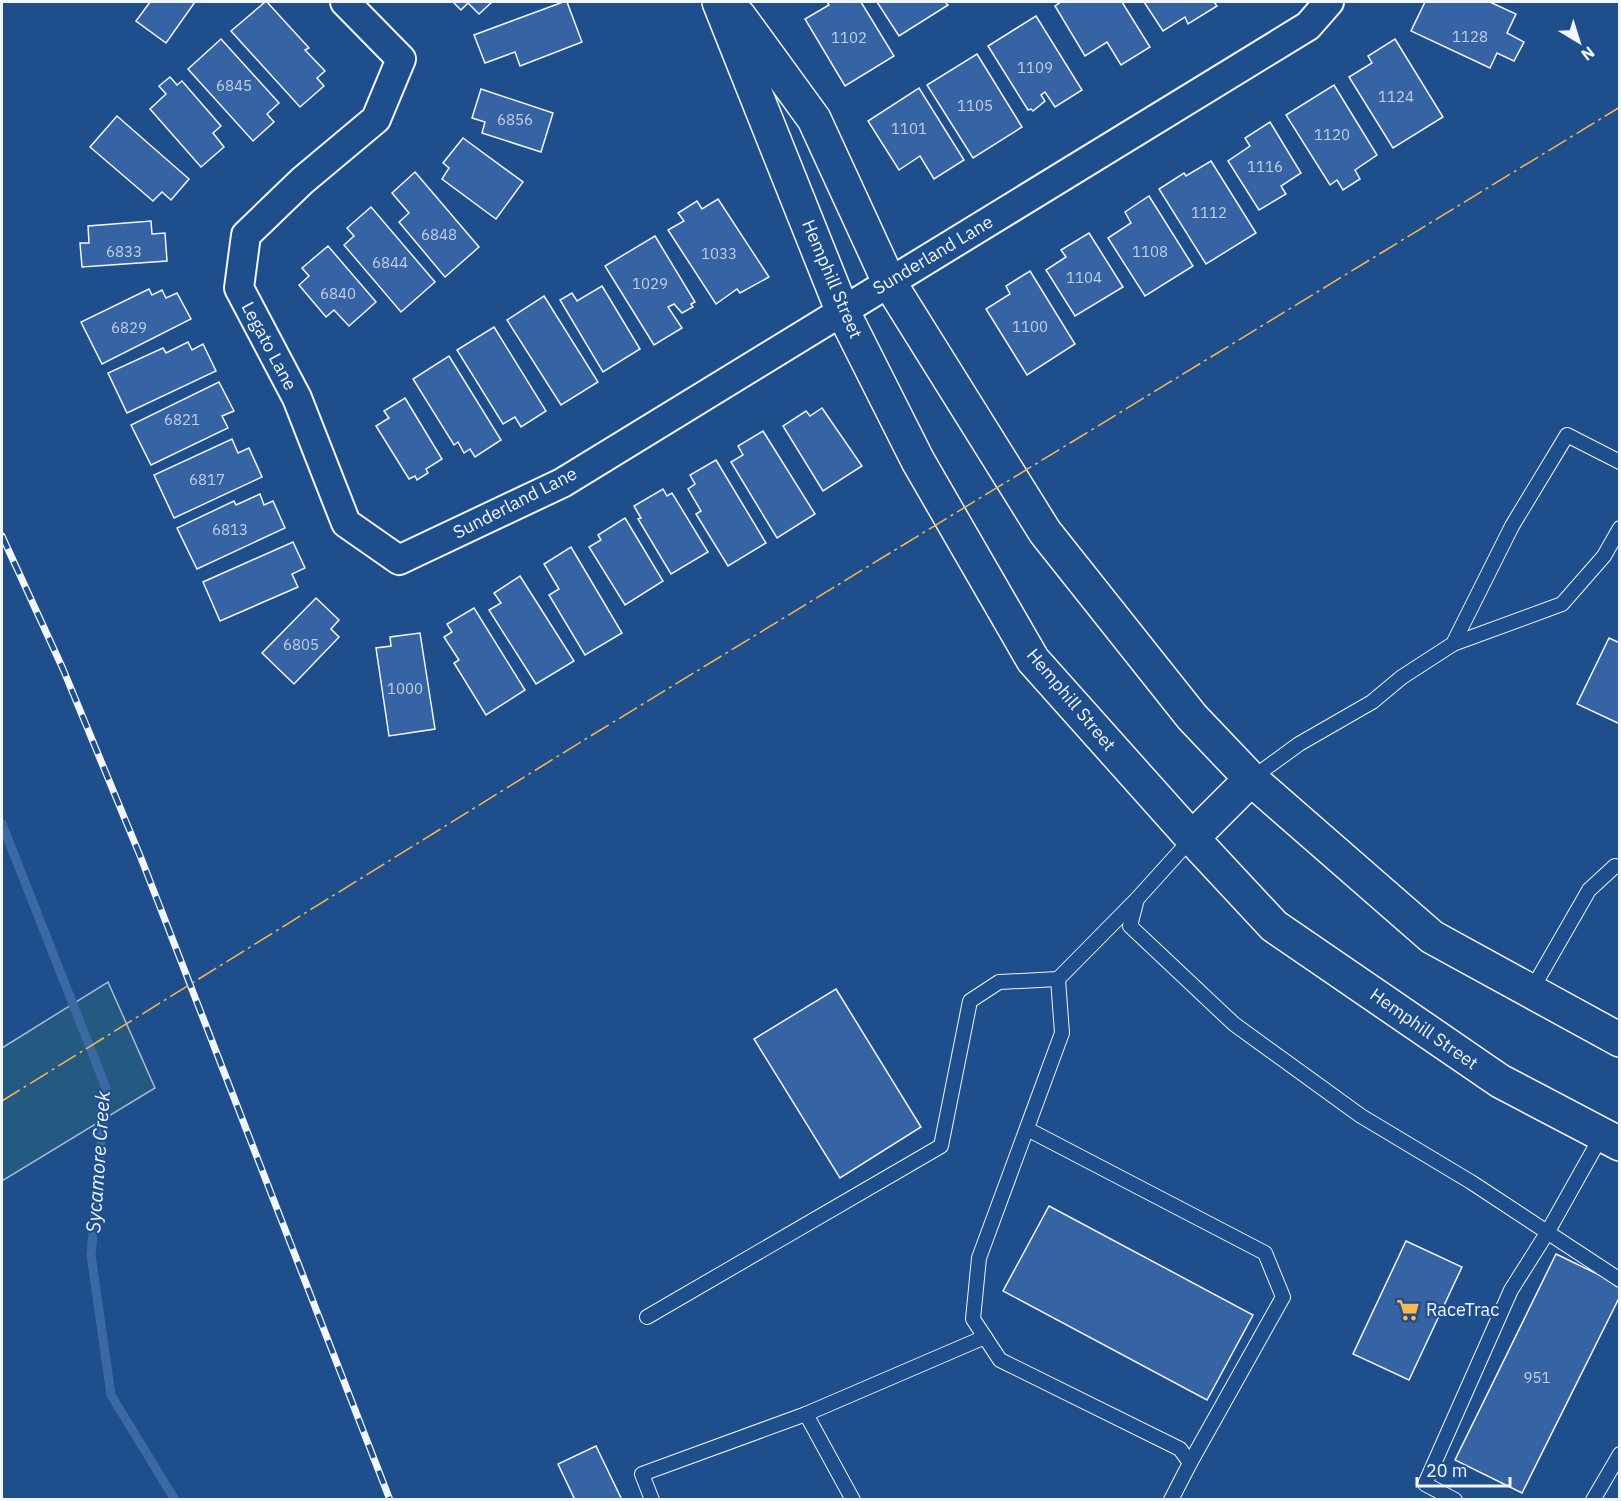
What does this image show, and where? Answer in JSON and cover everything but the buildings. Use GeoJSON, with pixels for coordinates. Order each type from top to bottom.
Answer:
{"type":"FeatureCollection","features":[{"type":"Feature","properties":{"kind":"street","name":"Legato Lane"},"geometry":{"type":"LineString","coordinates":[[345,2],[401,59],[376,119],[302,181],[246,235],[239,288],[297,399],[346,523],[399,560]]}},
{"type":"Feature","properties":{"kind":"street","name":"Hemphill Street"},"geometry":{"type":"LineString","coordinates":[[719,2],[842,310],[918,461],[1033,660],[1274,926],[1500,1082],[1611,1140]]}},
{"type":"Feature","properties":{"kind":"street"},"geometry":{"type":"LineString","coordinates":[[728,2],[814,119],[889,282],[1045,532],[1192,717],[1251,779],[1432,937],[1620,1040]]}},
{"type":"Feature","properties":{"kind":"street","name":"Sunderland Lane"},"geometry":{"type":"LineString","coordinates":[[399,560],[562,483],[1308,26],[1329,2]]}},
{"type":"Feature","properties":{"kind":"street"},"geometry":{"type":"LineString","coordinates":[[1192,838],[1251,779]]}},
{"type":"Feature","properties":{"kind":"lane"},"geometry":{"type":"LineString","coordinates":[[1453,644],[1512,526],[1567,435],[1620,462]]}},
{"type":"Feature","properties":{"kind":"lane"},"geometry":{"type":"LineString","coordinates":[[1251,779],[1299,744],[1372,702],[1402,677],[1453,644],[1562,604],[1604,556],[1620,528]]}},
{"type":"Feature","properties":{"kind":"lane"},"geometry":{"type":"LineString","coordinates":[[647,1317],[941,1146],[970,1000],[999,982],[1058,979],[1137,899],[1192,838]]}},
{"type":"Feature","properties":{"kind":"lane"},"geometry":{"type":"LineString","coordinates":[[1531,991],[1589,890],[1615,866],[1620,867]]}},
{"type":"Feature","properties":{"kind":"lane"},"geometry":{"type":"LineString","coordinates":[[1137,899],[1130,926],[1234,1024],[1361,1116],[1471,1182],[1620,1280]]}},
{"type":"Feature","properties":{"kind":"lane"},"geometry":{"type":"LineString","coordinates":[[1058,979],[1062,1033],[980,1258],[973,1319],[1000,1360],[1180,1449],[1190,1463]]}},
{"type":"Feature","properties":{"kind":"lane"},"geometry":{"type":"LineString","coordinates":[[1027,1129],[1264,1253],[1283,1297],[1171,1500]]}},
{"type":"Feature","properties":{"kind":"lane"},"geometry":{"type":"LineString","coordinates":[[1455,1500],[1425,1484],[1511,1290],[1611,1140]]}},
{"type":"Feature","properties":{"kind":"lane"},"geometry":{"type":"LineString","coordinates":[[652,1500],[642,1474],[806,1414],[985,1337]]}},
{"type":"Feature","properties":{"kind":"lane"},"geometry":{"type":"LineString","coordinates":[[806,1414],[853,1500]]}},
{"type":"Feature","properties":{"kind":"lane"},"geometry":{"type":"LineString","coordinates":[[1593,1500],[1620,1454]]}},
{"type":"Feature","properties":{"kind":"shaded area"},"geometry":{"type":"Polygon","coordinates":[[[108,982],[155,1088],[2,1181],[2,1048],[108,982]]]}},
{"type":"Feature","properties":{"kind":"waterway","name":"Sycamore Creek"},"geometry":{"type":"LineString","coordinates":[[2,824],[106,1088],[91,1255],[111,1395],[175,1500]]}},
{"type":"Feature","properties":{"kind":"railway"},"geometry":{"type":"LineString","coordinates":[[2,536],[63,669],[141,858],[390,1500]]}},
{"type":"Feature","properties":{"kind":"power"},"geometry":{"type":"LineString","coordinates":[[2,1101],[584,740],[1620,107]]}},
{"type":"Feature","properties":{"kind":"place","name":"RaceTrac"},"geometry":{"type":"Point","coordinates":[1408,1310]}}]}
